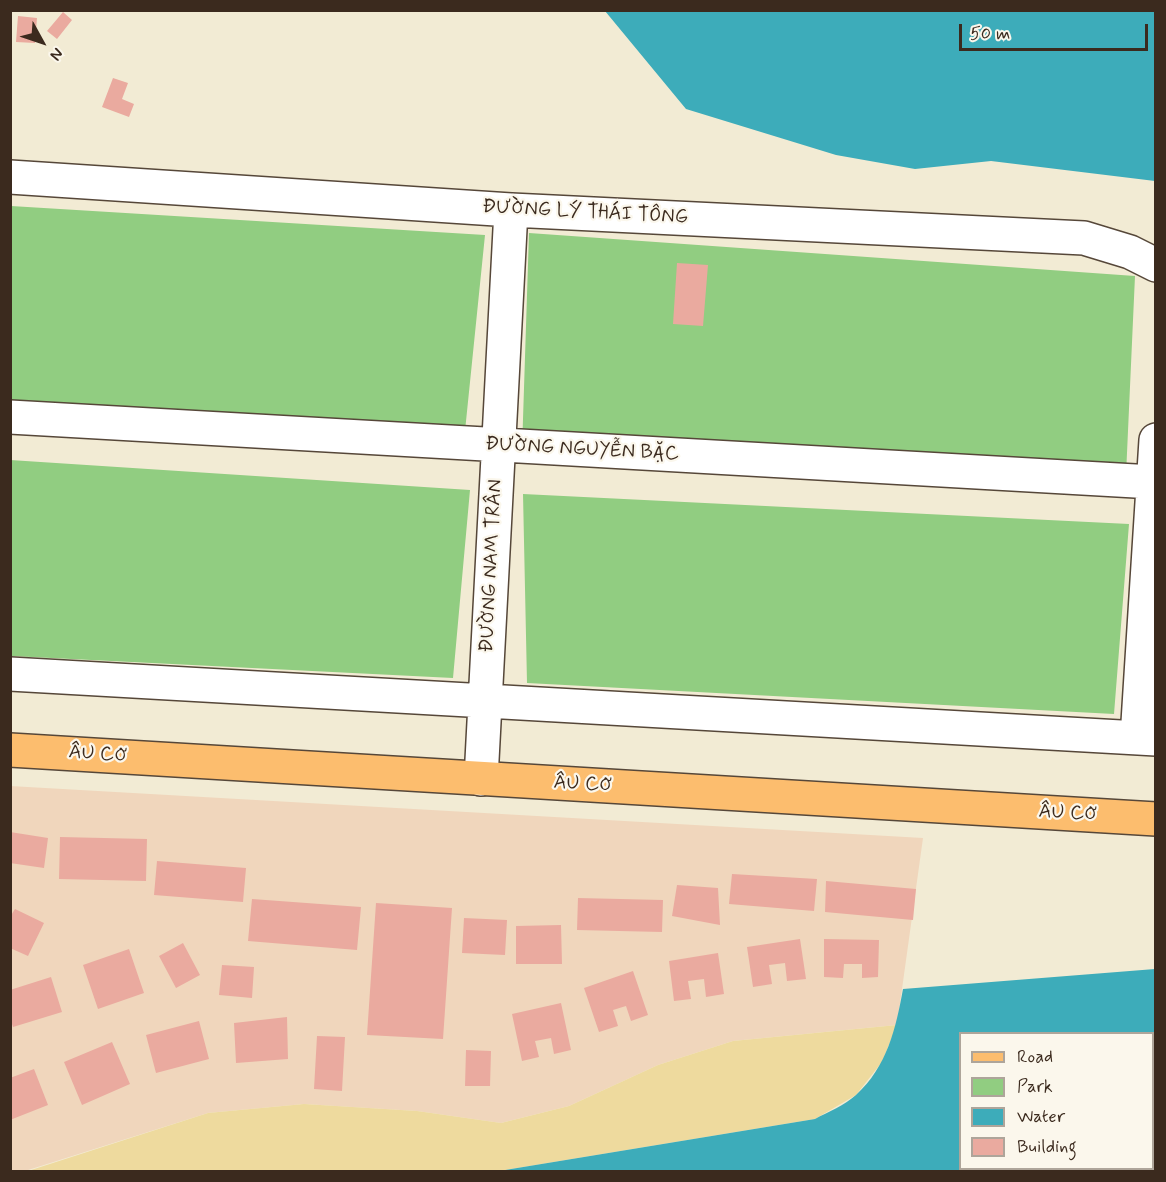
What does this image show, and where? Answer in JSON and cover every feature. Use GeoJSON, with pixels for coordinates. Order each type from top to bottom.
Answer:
{"type":"FeatureCollection","features":[{"type":"Feature","properties":{"kind":"main road","name":"ÂU CƠ"},"geometry":{"type":"LineString","coordinates":[[10,750],[1155,819]]}},
{"type":"Feature","properties":{"kind":"street","name":"ĐƯỜNG LÝ THÁI TÔNG"},"geometry":{"type":"LineString","coordinates":[[10,177],[511,210],[1083,238],[1130,252],[1155,266]]}},
{"type":"Feature","properties":{"kind":"street","name":"ĐƯỜNG NAM TRÂN"},"geometry":{"type":"LineString","coordinates":[[481,778],[511,210]]}},
{"type":"Feature","properties":{"kind":"street","name":"ĐƯỜNG NGUYỄN BẶC"},"geometry":{"type":"LineString","coordinates":[[10,417],[1153,482]]}},
{"type":"Feature","properties":{"kind":"street"},"geometry":{"type":"LineString","coordinates":[[10,674],[1146,739],[1155,440]]}},
{"type":"Feature","properties":{"kind":"shaded area"},"geometry":{"type":"Polygon","coordinates":[[[10,786],[923,838],[897,1025],[733,1041],[658,1065],[569,1106],[501,1123],[417,1111],[304,1104],[208,1113],[25,1171],[11,1171],[10,786]]]}},
{"type":"Feature","properties":{"kind":"green space"},"geometry":{"type":"Polygon","coordinates":[[[11,206],[485,235],[465,431],[11,410],[11,206]]]}},
{"type":"Feature","properties":{"kind":"green space"},"geometry":{"type":"Polygon","coordinates":[[[529,233],[1135,276],[1126,475],[522,450],[529,233]]]}},
{"type":"Feature","properties":{"kind":"green space"},"geometry":{"type":"Polygon","coordinates":[[[10,460],[470,490],[453,678],[11,656],[10,460]]]}},
{"type":"Feature","properties":{"kind":"green space"},"geometry":{"type":"Polygon","coordinates":[[[523,494],[1129,524],[1114,714],[527,683],[523,494]]]}},
{"type":"Feature","properties":{"kind":"sand"},"geometry":{"type":"Polygon","coordinates":[[[897,1025],[882,1062],[856,1095],[815,1119],[499,1171],[25,1172],[208,1113],[304,1104],[417,1111],[501,1123],[569,1106],[658,1065],[733,1041],[897,1025]]]}},
{"type":"Feature","properties":{"kind":"water"},"geometry":{"type":"Polygon","coordinates":[[[605,11],[1155,11],[1155,181],[991,161],[915,169],[836,155],[686,109],[605,11]]]}},
{"type":"Feature","properties":{"kind":"water"},"geometry":{"type":"Polygon","coordinates":[[[1155,969],[1155,1171],[499,1171],[815,1119],[852,1099],[867,1084],[883,1059],[897,1018],[903,989],[1155,969]]]}},
{"type":"Feature","properties":{"kind":"building"},"geometry":{"type":"Polygon","coordinates":[[[63,12],[72,20],[57,39],[47,31],[63,12]]]}},
{"type":"Feature","properties":{"kind":"building"},"geometry":{"type":"Polygon","coordinates":[[[18,16],[37,18],[35,43],[16,42],[18,16]]]}},
{"type":"Feature","properties":{"kind":"building"},"geometry":{"type":"Polygon","coordinates":[[[113,78],[128,83],[122,99],[134,104],[129,117],[102,107],[113,78]]]}},
{"type":"Feature","properties":{"kind":"building"},"geometry":{"type":"Polygon","coordinates":[[[677,263],[708,265],[703,326],[673,324],[677,263]]]}},
{"type":"Feature","properties":{"kind":"building"},"geometry":{"type":"Polygon","coordinates":[[[10,832],[48,838],[44,868],[10,863],[10,832]]]}},
{"type":"Feature","properties":{"kind":"building"},"geometry":{"type":"Polygon","coordinates":[[[60,837],[147,839],[146,881],[59,879],[60,837]]]}},
{"type":"Feature","properties":{"kind":"building"},"geometry":{"type":"Polygon","coordinates":[[[157,861],[246,868],[243,902],[154,895],[157,861]]]}},
{"type":"Feature","properties":{"kind":"building"},"geometry":{"type":"Polygon","coordinates":[[[732,874],[817,879],[814,911],[729,904],[732,874]]]}},
{"type":"Feature","properties":{"kind":"building"},"geometry":{"type":"Polygon","coordinates":[[[826,881],[916,889],[913,920],[825,912],[826,881]]]}},
{"type":"Feature","properties":{"kind":"building"},"geometry":{"type":"Polygon","coordinates":[[[677,885],[718,888],[720,925],[672,916],[677,885]]]}},
{"type":"Feature","properties":{"kind":"building"},"geometry":{"type":"Polygon","coordinates":[[[578,898],[663,900],[662,932],[577,930],[578,898]]]}},
{"type":"Feature","properties":{"kind":"building"},"geometry":{"type":"Polygon","coordinates":[[[252,899],[361,907],[357,950],[248,941],[252,899]]]}},
{"type":"Feature","properties":{"kind":"building"},"geometry":{"type":"Polygon","coordinates":[[[376,903],[452,908],[443,1039],[367,1035],[376,903]]]}},
{"type":"Feature","properties":{"kind":"building"},"geometry":{"type":"Polygon","coordinates":[[[15,909],[44,923],[28,956],[10,948],[10,917],[15,909]]]}},
{"type":"Feature","properties":{"kind":"building"},"geometry":{"type":"Polygon","coordinates":[[[464,918],[507,920],[505,955],[462,953],[464,918]]]}},
{"type":"Feature","properties":{"kind":"building"},"geometry":{"type":"Polygon","coordinates":[[[561,925],[562,964],[516,964],[516,926],[561,925]]]}},
{"type":"Feature","properties":{"kind":"building"},"geometry":{"type":"Polygon","coordinates":[[[800,939],[806,979],[787,981],[785,963],[769,965],[772,984],[753,987],[747,947],[800,939]]]}},
{"type":"Feature","properties":{"kind":"building"},"geometry":{"type":"Polygon","coordinates":[[[824,939],[879,940],[878,977],[862,978],[862,964],[844,964],[843,978],[824,977],[824,939]]]}},
{"type":"Feature","properties":{"kind":"building"},"geometry":{"type":"Polygon","coordinates":[[[183,943],[200,975],[176,988],[159,956],[183,943]]]}},
{"type":"Feature","properties":{"kind":"building"},"geometry":{"type":"Polygon","coordinates":[[[129,949],[144,993],[98,1009],[83,965],[129,949]]]}},
{"type":"Feature","properties":{"kind":"building"},"geometry":{"type":"Polygon","coordinates":[[[718,953],[724,994],[706,997],[704,979],[688,981],[691,999],[674,1001],[669,961],[718,953]]]}},
{"type":"Feature","properties":{"kind":"building"},"geometry":{"type":"Polygon","coordinates":[[[222,965],[254,967],[252,998],[219,995],[222,965]]]}},
{"type":"Feature","properties":{"kind":"building"},"geometry":{"type":"Polygon","coordinates":[[[633,971],[648,1015],[631,1021],[626,1006],[613,1010],[618,1026],[599,1032],[584,988],[633,971]]]}},
{"type":"Feature","properties":{"kind":"building"},"geometry":{"type":"Polygon","coordinates":[[[51,977],[62,1012],[13,1027],[10,1018],[10,990],[51,977]]]}},
{"type":"Feature","properties":{"kind":"building"},"geometry":{"type":"Polygon","coordinates":[[[561,1003],[571,1050],[554,1054],[551,1038],[535,1041],[539,1057],[522,1061],[512,1014],[561,1003]]]}},
{"type":"Feature","properties":{"kind":"building"},"geometry":{"type":"Polygon","coordinates":[[[287,1017],[288,1059],[236,1063],[234,1023],[287,1017]]]}},
{"type":"Feature","properties":{"kind":"building"},"geometry":{"type":"Polygon","coordinates":[[[199,1021],[209,1059],[156,1073],[146,1035],[199,1021]]]}},
{"type":"Feature","properties":{"kind":"building"},"geometry":{"type":"Polygon","coordinates":[[[317,1036],[345,1037],[342,1091],[314,1089],[317,1036]]]}},
{"type":"Feature","properties":{"kind":"building"},"geometry":{"type":"Polygon","coordinates":[[[112,1042],[130,1084],[82,1105],[64,1062],[112,1042]]]}},
{"type":"Feature","properties":{"kind":"building"},"geometry":{"type":"Polygon","coordinates":[[[466,1050],[491,1051],[490,1086],[465,1086],[466,1050]]]}},
{"type":"Feature","properties":{"kind":"building"},"geometry":{"type":"Polygon","coordinates":[[[34,1069],[48,1105],[10,1120],[10,1078],[34,1069]]]}}]}
